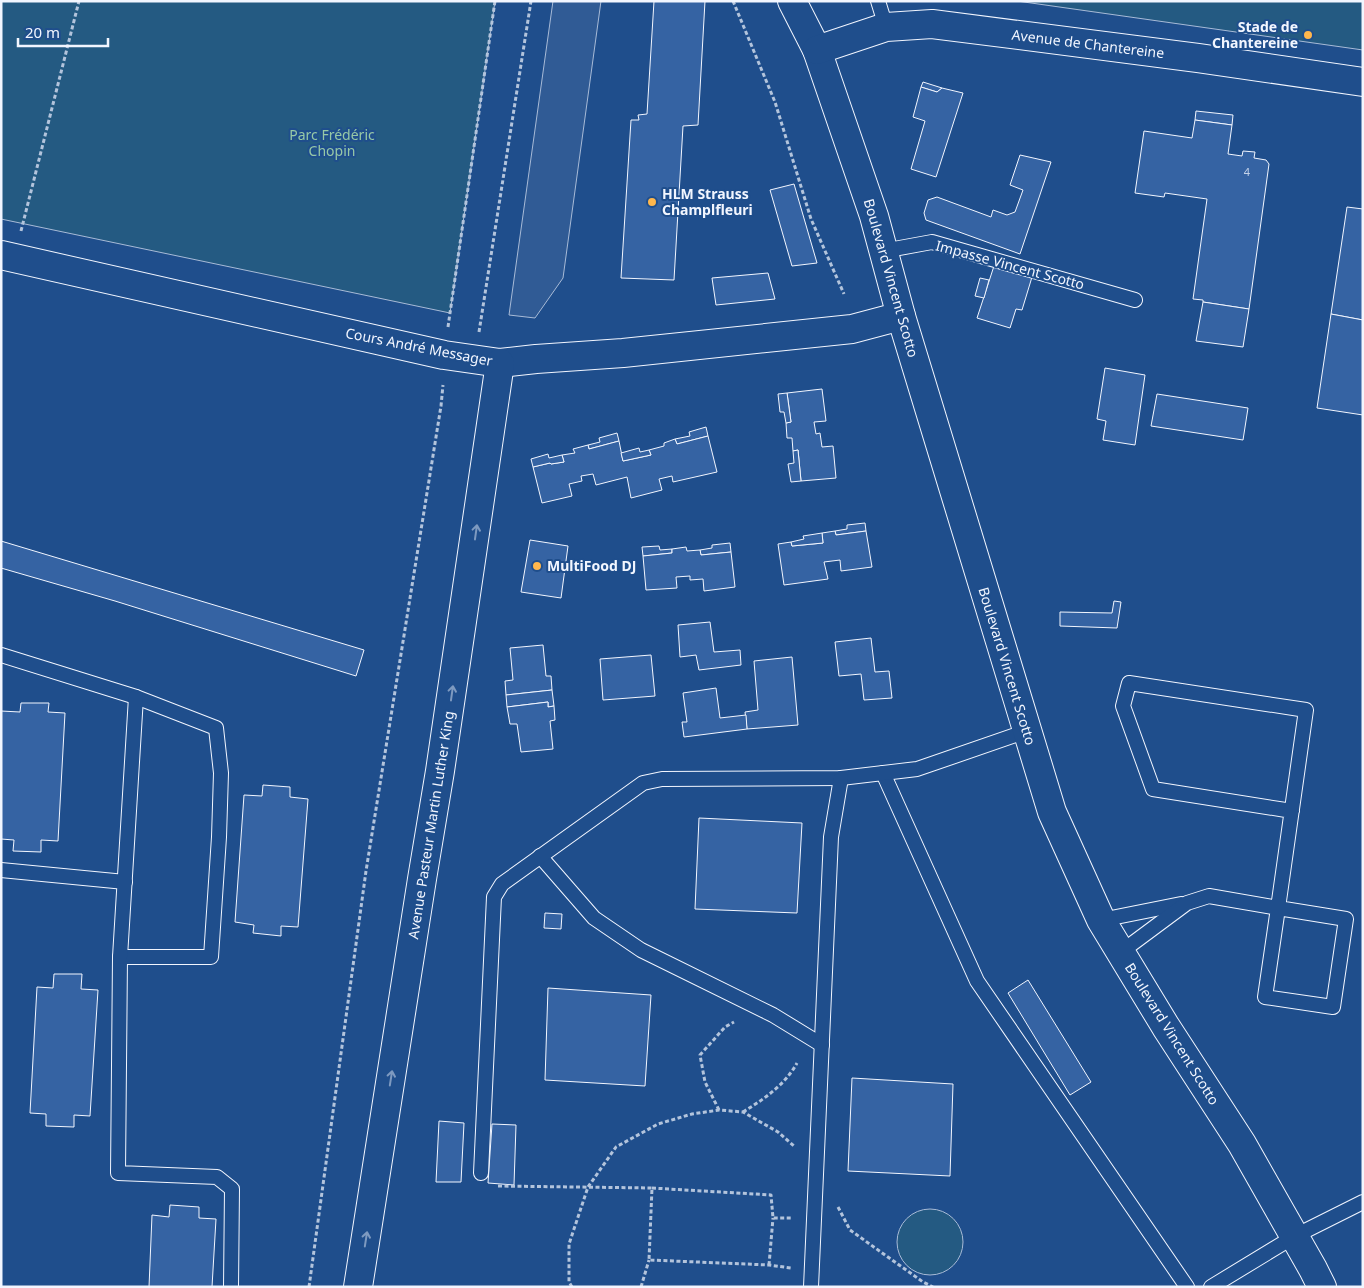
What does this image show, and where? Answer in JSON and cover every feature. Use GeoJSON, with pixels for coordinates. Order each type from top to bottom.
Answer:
{"type":"FeatureCollection","features":[{"type":"Feature","properties":{"kind":"street","name":"Boulevard Vincent Scotto"},"geometry":{"type":"LineString","coordinates":[[792,1],[817,50],[874,216],[902,316],[1052,812],[1101,920],[1166,1027],[1242,1144],[1322,1287]]}},
{"type":"Feature","properties":{"kind":"street","name":"Avenue de Chantereine"},"geometry":{"type":"LineString","coordinates":[[817,50],[886,27],[932,24],[1198,58],[1363,82]]}},
{"type":"Feature","properties":{"kind":"street","name":"Cours André Messager"},"geometry":{"type":"LineString","coordinates":[[8,257],[444,355],[500,363],[623,353],[852,329],[902,316]]}},
{"type":"Feature","properties":{"kind":"street","name":"Avenue Pasteur Martin Luther King"},"geometry":{"type":"LineString","coordinates":[[358,1287],[418,898],[440,771],[500,363]]}},
{"type":"Feature","properties":{"kind":"lane"},"geometry":{"type":"LineString","coordinates":[[878,1],[886,27]]}},
{"type":"Feature","properties":{"kind":"lane","name":"Impasse Vincent Scotto"},"geometry":{"type":"LineString","coordinates":[[883,251],[932,242],[1135,300]]}},
{"type":"Feature","properties":{"kind":"lane"},"geometry":{"type":"LineString","coordinates":[[1,655],[136,697],[216,728],[220,773],[220,837],[211,957],[120,957]]}},
{"type":"Feature","properties":{"kind":"lane"},"geometry":{"type":"LineString","coordinates":[[1101,920],[1187,903],[1209,896],[1278,908],[1346,919],[1333,1007],[1265,997],[1278,908],[1292,811],[1306,710],[1129,683],[1123,706],[1153,789],[1292,811]]}},
{"type":"Feature","properties":{"kind":"lane"},"geometry":{"type":"LineString","coordinates":[[136,697],[120,957],[118,1173],[217,1177],[232,1189],[231,1287]]}},
{"type":"Feature","properties":{"kind":"lane"},"geometry":{"type":"LineString","coordinates":[[481,1173],[494,897],[502,884],[643,782],[662,778],[841,778],[917,769],[1027,731]]}},
{"type":"Feature","properties":{"kind":"lane"},"geometry":{"type":"LineString","coordinates":[[883,773],[978,981],[1187,1287]]}},
{"type":"Feature","properties":{"kind":"lane"},"geometry":{"type":"LineString","coordinates":[[811,1287],[816,1166],[816,1042],[831,838],[841,778]]}},
{"type":"Feature","properties":{"kind":"lane"},"geometry":{"type":"LineString","coordinates":[[540,856],[594,918],[641,950],[773,1015],[816,1042]]}},
{"type":"Feature","properties":{"kind":"lane"},"geometry":{"type":"LineString","coordinates":[[1,870],[125,882]]}},
{"type":"Feature","properties":{"kind":"lane"},"geometry":{"type":"LineString","coordinates":[[1121,952],[1187,903]]}},
{"type":"Feature","properties":{"kind":"lane"},"geometry":{"type":"LineString","coordinates":[[1210,1287],[1295,1236],[1363,1202]]}},
{"type":"Feature","properties":{"kind":"path"},"geometry":{"type":"LineString","coordinates":[[8,257],[79,1]]}},
{"type":"Feature","properties":{"kind":"path"},"geometry":{"type":"LineString","coordinates":[[309,1287],[366,871],[441,406],[444,355],[495,1]]}},
{"type":"Feature","properties":{"kind":"path"},"geometry":{"type":"LineString","coordinates":[[733,1],[775,102],[811,218],[844,294]]}},
{"type":"Feature","properties":{"kind":"path"},"geometry":{"type":"LineString","coordinates":[[719,1110],[705,1082],[700,1054],[725,1027],[758,1008]]}},
{"type":"Feature","properties":{"kind":"path"},"geometry":{"type":"LineString","coordinates":[[743,1112],[770,1095],[793,1072],[816,1042]]}},
{"type":"Feature","properties":{"kind":"path"},"geometry":{"type":"LineString","coordinates":[[572,1287],[569,1282],[568,1244],[588,1187],[616,1147],[658,1124],[692,1114],[719,1110],[743,1112],[778,1132],[816,1166]]}},
{"type":"Feature","properties":{"kind":"path"},"geometry":{"type":"LineString","coordinates":[[481,1173],[480,1186],[652,1188],[771,1196],[773,1218],[769,1265]]}},
{"type":"Feature","properties":{"kind":"path"},"geometry":{"type":"LineString","coordinates":[[642,1287],[649,1260],[652,1188]]}},
{"type":"Feature","properties":{"kind":"path"},"geometry":{"type":"LineString","coordinates":[[837,1206],[850,1230],[923,1282],[933,1287]]}},
{"type":"Feature","properties":{"kind":"path"},"geometry":{"type":"LineString","coordinates":[[773,1218],[814,1217]]}},
{"type":"Feature","properties":{"kind":"path"},"geometry":{"type":"LineString","coordinates":[[649,1260],[769,1265],[812,1271]]}},
{"type":"Feature","properties":{"kind":"green space","name":"Parc Frédéric Chopin"},"geometry":{"type":"Polygon","coordinates":[[[1,1],[495,1],[450,313],[1,219],[1,1]]]}},
{"type":"Feature","properties":{"kind":"green space","name":"Stade de Chantereine"},"geometry":{"type":"Polygon","coordinates":[[[1017,1],[1363,1],[1363,50],[1017,1]]]}},
{"type":"Feature","properties":{"kind":"green space"},"geometry":{"type":"Polygon","coordinates":[[[923,1209],[937,1209],[949,1214],[958,1223],[963,1235],[961,1255],[954,1266],[937,1275],[923,1275],[911,1270],[902,1261],[897,1249],[897,1235],[902,1223],[911,1214],[923,1209]]]}},
{"type":"Feature","properties":{"kind":"shaded area"},"geometry":{"type":"Polygon","coordinates":[[[553,1],[601,1],[563,278],[535,318],[509,315],[553,1]]]}},
{"type":"Feature","properties":{"kind":"building","name":"HLM Strauss Champlfleuri"},"geometry":{"type":"Polygon","coordinates":[[[654,1],[705,1],[698,125],[683,126],[674,280],[621,278],[631,120],[639,120],[638,115],[647,114],[654,1]]]}},
{"type":"Feature","properties":{"kind":"building"},"geometry":{"type":"Polygon","coordinates":[[[923,82],[942,88],[937,92],[921,87],[923,82]]]}},
{"type":"Feature","properties":{"kind":"building"},"geometry":{"type":"Polygon","coordinates":[[[921,87],[937,92],[942,88],[963,93],[936,177],[911,169],[925,121],[913,117],[921,87]]]}},
{"type":"Feature","properties":{"kind":"building"},"geometry":{"type":"Polygon","coordinates":[[[1196,111],[1233,115],[1232,125],[1195,120],[1196,111]]]}},
{"type":"Feature","properties":{"kind":"building"},"geometry":{"type":"Polygon","coordinates":[[[1195,120],[1232,125],[1228,154],[1242,156],[1243,151],[1255,152],[1254,158],[1266,160],[1269,164],[1249,309],[1193,299],[1207,199],[1165,193],[1164,197],[1135,193],[1144,131],[1192,138],[1195,120]]]}},
{"type":"Feature","properties":{"kind":"building"},"geometry":{"type":"Polygon","coordinates":[[[1020,155],[1051,162],[1020,254],[926,220],[924,213],[928,200],[937,197],[991,217],[993,210],[1007,215],[1015,212],[1023,190],[1010,185],[1020,155]]]}},
{"type":"Feature","properties":{"kind":"building"},"geometry":{"type":"Polygon","coordinates":[[[794,184],[817,263],[792,266],[770,190],[794,184]]]}},
{"type":"Feature","properties":{"kind":"building"},"geometry":{"type":"Polygon","coordinates":[[[1347,207],[1363,209],[1363,320],[1331,314],[1347,207]]]}},
{"type":"Feature","properties":{"kind":"building"},"geometry":{"type":"Polygon","coordinates":[[[994,266],[1032,277],[1022,310],[1016,309],[1010,328],[977,318],[994,266]]]}},
{"type":"Feature","properties":{"kind":"building"},"geometry":{"type":"Polygon","coordinates":[[[768,273],[775,299],[716,305],[712,278],[768,273]]]}},
{"type":"Feature","properties":{"kind":"building"},"geometry":{"type":"Polygon","coordinates":[[[980,278],[989,280],[984,298],[975,296],[980,278]]]}},
{"type":"Feature","properties":{"kind":"building"},"geometry":{"type":"Polygon","coordinates":[[[1203,302],[1249,309],[1243,347],[1196,341],[1203,302]]]}},
{"type":"Feature","properties":{"kind":"building"},"geometry":{"type":"Polygon","coordinates":[[[1331,314],[1363,320],[1363,415],[1317,408],[1331,314]]]}},
{"type":"Feature","properties":{"kind":"building"},"geometry":{"type":"Polygon","coordinates":[[[1105,368],[1145,375],[1135,445],[1103,440],[1106,421],[1097,419],[1105,368]]]}},
{"type":"Feature","properties":{"kind":"building"},"geometry":{"type":"Polygon","coordinates":[[[822,389],[826,421],[814,422],[816,434],[820,433],[822,447],[833,446],[836,478],[801,481],[798,450],[793,451],[792,438],[787,438],[786,423],[791,422],[787,393],[822,389]]]}},
{"type":"Feature","properties":{"kind":"building"},"geometry":{"type":"Polygon","coordinates":[[[787,393],[791,422],[786,423],[784,412],[780,412],[778,394],[787,393]]]}},
{"type":"Feature","properties":{"kind":"building"},"geometry":{"type":"Polygon","coordinates":[[[1157,394],[1248,408],[1243,440],[1151,426],[1157,394]]]}},
{"type":"Feature","properties":{"kind":"building"},"geometry":{"type":"Polygon","coordinates":[[[706,427],[708,436],[677,444],[675,439],[690,436],[689,432],[706,427]]]}},
{"type":"Feature","properties":{"kind":"building"},"geometry":{"type":"Polygon","coordinates":[[[617,433],[619,441],[589,449],[588,445],[600,442],[599,438],[617,433]]]}},
{"type":"Feature","properties":{"kind":"building"},"geometry":{"type":"Polygon","coordinates":[[[708,436],[717,472],[673,482],[672,476],[659,479],[662,490],[631,498],[627,477],[596,485],[593,474],[581,476],[582,481],[569,484],[572,496],[542,503],[533,467],[564,462],[562,455],[575,453],[573,449],[588,445],[589,449],[619,441],[623,461],[651,455],[649,450],[664,446],[664,443],[675,439],[677,444],[708,436]]]}},
{"type":"Feature","properties":{"kind":"building"},"geometry":{"type":"Polygon","coordinates":[[[639,448],[640,452],[649,450],[651,455],[623,461],[621,453],[639,448]]]}},
{"type":"Feature","properties":{"kind":"building"},"geometry":{"type":"Polygon","coordinates":[[[798,450],[801,481],[791,482],[788,464],[794,463],[793,451],[798,450]]]}},
{"type":"Feature","properties":{"kind":"building"},"geometry":{"type":"Polygon","coordinates":[[[548,454],[549,458],[562,455],[564,462],[533,467],[531,459],[548,454]]]}},
{"type":"Feature","properties":{"kind":"building"},"geometry":{"type":"Polygon","coordinates":[[[865,523],[866,531],[836,535],[835,531],[847,529],[847,525],[865,523]]]}},
{"type":"Feature","properties":{"kind":"building"},"geometry":{"type":"Polygon","coordinates":[[[835,531],[836,535],[866,531],[872,567],[841,571],[840,560],[824,562],[828,579],[784,585],[778,544],[791,542],[792,546],[823,543],[822,533],[835,531]]]}},
{"type":"Feature","properties":{"kind":"building"},"geometry":{"type":"Polygon","coordinates":[[[822,533],[823,543],[792,546],[791,542],[804,539],[803,536],[822,533]]]}},
{"type":"Feature","properties":{"kind":"building"},"geometry":{"type":"Polygon","coordinates":[[[530,540],[568,546],[561,598],[521,592],[530,540]]]}},
{"type":"Feature","properties":{"kind":"building"},"geometry":{"type":"Polygon","coordinates":[[[1,541],[364,650],[356,676],[115,601],[1,568],[1,541]]]}},
{"type":"Feature","properties":{"kind":"building"},"geometry":{"type":"Polygon","coordinates":[[[730,543],[731,552],[701,555],[700,550],[712,548],[712,545],[730,543]]]}},
{"type":"Feature","properties":{"kind":"building"},"geometry":{"type":"Polygon","coordinates":[[[659,546],[660,550],[672,549],[672,553],[643,556],[642,547],[659,546]]]}},
{"type":"Feature","properties":{"kind":"building"},"geometry":{"type":"Polygon","coordinates":[[[686,547],[687,551],[700,550],[701,555],[731,552],[735,587],[704,591],[703,579],[690,580],[690,576],[676,577],[677,588],[646,590],[643,556],[672,553],[672,549],[686,547]]]}},
{"type":"Feature","properties":{"kind":"building"},"geometry":{"type":"Polygon","coordinates":[[[1114,601],[1121,602],[1117,628],[1060,626],[1060,612],[1112,613],[1114,601]]]}},
{"type":"Feature","properties":{"kind":"building"},"geometry":{"type":"Polygon","coordinates":[[[710,622],[714,652],[740,650],[741,665],[699,670],[696,655],[680,657],[678,625],[710,622]]]}},
{"type":"Feature","properties":{"kind":"building"},"geometry":{"type":"Polygon","coordinates":[[[871,638],[875,672],[889,671],[892,698],[864,700],[861,674],[839,676],[835,642],[871,638]]]}},
{"type":"Feature","properties":{"kind":"building"},"geometry":{"type":"Polygon","coordinates":[[[543,645],[546,676],[551,676],[552,690],[506,695],[505,681],[513,680],[510,648],[543,645]]]}},
{"type":"Feature","properties":{"kind":"building"},"geometry":{"type":"Polygon","coordinates":[[[651,655],[655,696],[603,700],[600,659],[651,655]]]}},
{"type":"Feature","properties":{"kind":"building"},"geometry":{"type":"Polygon","coordinates":[[[792,657],[798,725],[747,729],[745,712],[758,710],[754,661],[792,657]]]}},
{"type":"Feature","properties":{"kind":"building"},"geometry":{"type":"Polygon","coordinates":[[[716,688],[720,718],[746,715],[747,729],[684,737],[682,722],[687,722],[683,693],[716,688]]]}},
{"type":"Feature","properties":{"kind":"building"},"geometry":{"type":"Polygon","coordinates":[[[552,690],[554,706],[548,707],[548,702],[507,707],[506,695],[552,690]]]}},
{"type":"Feature","properties":{"kind":"building"},"geometry":{"type":"Polygon","coordinates":[[[548,702],[548,707],[554,706],[555,720],[550,721],[553,749],[521,752],[517,724],[510,724],[507,707],[548,702]]]}},
{"type":"Feature","properties":{"kind":"building"},"geometry":{"type":"Polygon","coordinates":[[[21,703],[49,703],[48,712],[65,713],[58,841],[41,840],[41,852],[13,851],[14,840],[1,839],[1,711],[20,712],[21,703]]]}},
{"type":"Feature","properties":{"kind":"building"},"geometry":{"type":"Polygon","coordinates":[[[263,785],[290,787],[290,797],[308,799],[298,927],[281,926],[281,936],[253,933],[254,925],[235,922],[244,795],[262,796],[263,785]]]}},
{"type":"Feature","properties":{"kind":"building"},"geometry":{"type":"Polygon","coordinates":[[[699,818],[802,823],[797,913],[695,909],[699,818]]]}},
{"type":"Feature","properties":{"kind":"building"},"geometry":{"type":"Polygon","coordinates":[[[545,913],[562,914],[561,929],[544,928],[545,913]]]}},
{"type":"Feature","properties":{"kind":"building"},"geometry":{"type":"Polygon","coordinates":[[[54,974],[82,974],[81,989],[98,990],[90,1116],[74,1115],[74,1127],[46,1126],[46,1114],[30,1113],[37,987],[53,988],[54,974]]]}},
{"type":"Feature","properties":{"kind":"building"},"geometry":{"type":"Polygon","coordinates":[[[1028,980],[1091,1082],[1070,1095],[1008,993],[1028,980]]]}},
{"type":"Feature","properties":{"kind":"building"},"geometry":{"type":"Polygon","coordinates":[[[548,988],[651,995],[645,1086],[545,1080],[548,988]]]}},
{"type":"Feature","properties":{"kind":"building"},"geometry":{"type":"Polygon","coordinates":[[[852,1078],[953,1084],[950,1176],[848,1171],[852,1078]]]}},
{"type":"Feature","properties":{"kind":"building"},"geometry":{"type":"Polygon","coordinates":[[[439,1121],[464,1123],[461,1182],[436,1182],[439,1121]]]}},
{"type":"Feature","properties":{"kind":"building"},"geometry":{"type":"Polygon","coordinates":[[[492,1124],[516,1125],[514,1185],[488,1183],[492,1124]]]}},
{"type":"Feature","properties":{"kind":"building"},"geometry":{"type":"Polygon","coordinates":[[[170,1205],[199,1207],[199,1218],[216,1219],[212,1287],[149,1287],[152,1215],[169,1217],[170,1205]]]}},
{"type":"Feature","properties":{"kind":"place","name":"Stade de Chantereine"},"geometry":{"type":"Point","coordinates":[1308,35]}},
{"type":"Feature","properties":{"kind":"place","name":"HLM Strauss Champlfleuri"},"geometry":{"type":"Point","coordinates":[652,202]}},
{"type":"Feature","properties":{"kind":"place","name":"MultiFood DJ"},"geometry":{"type":"Point","coordinates":[537,566]}}]}
